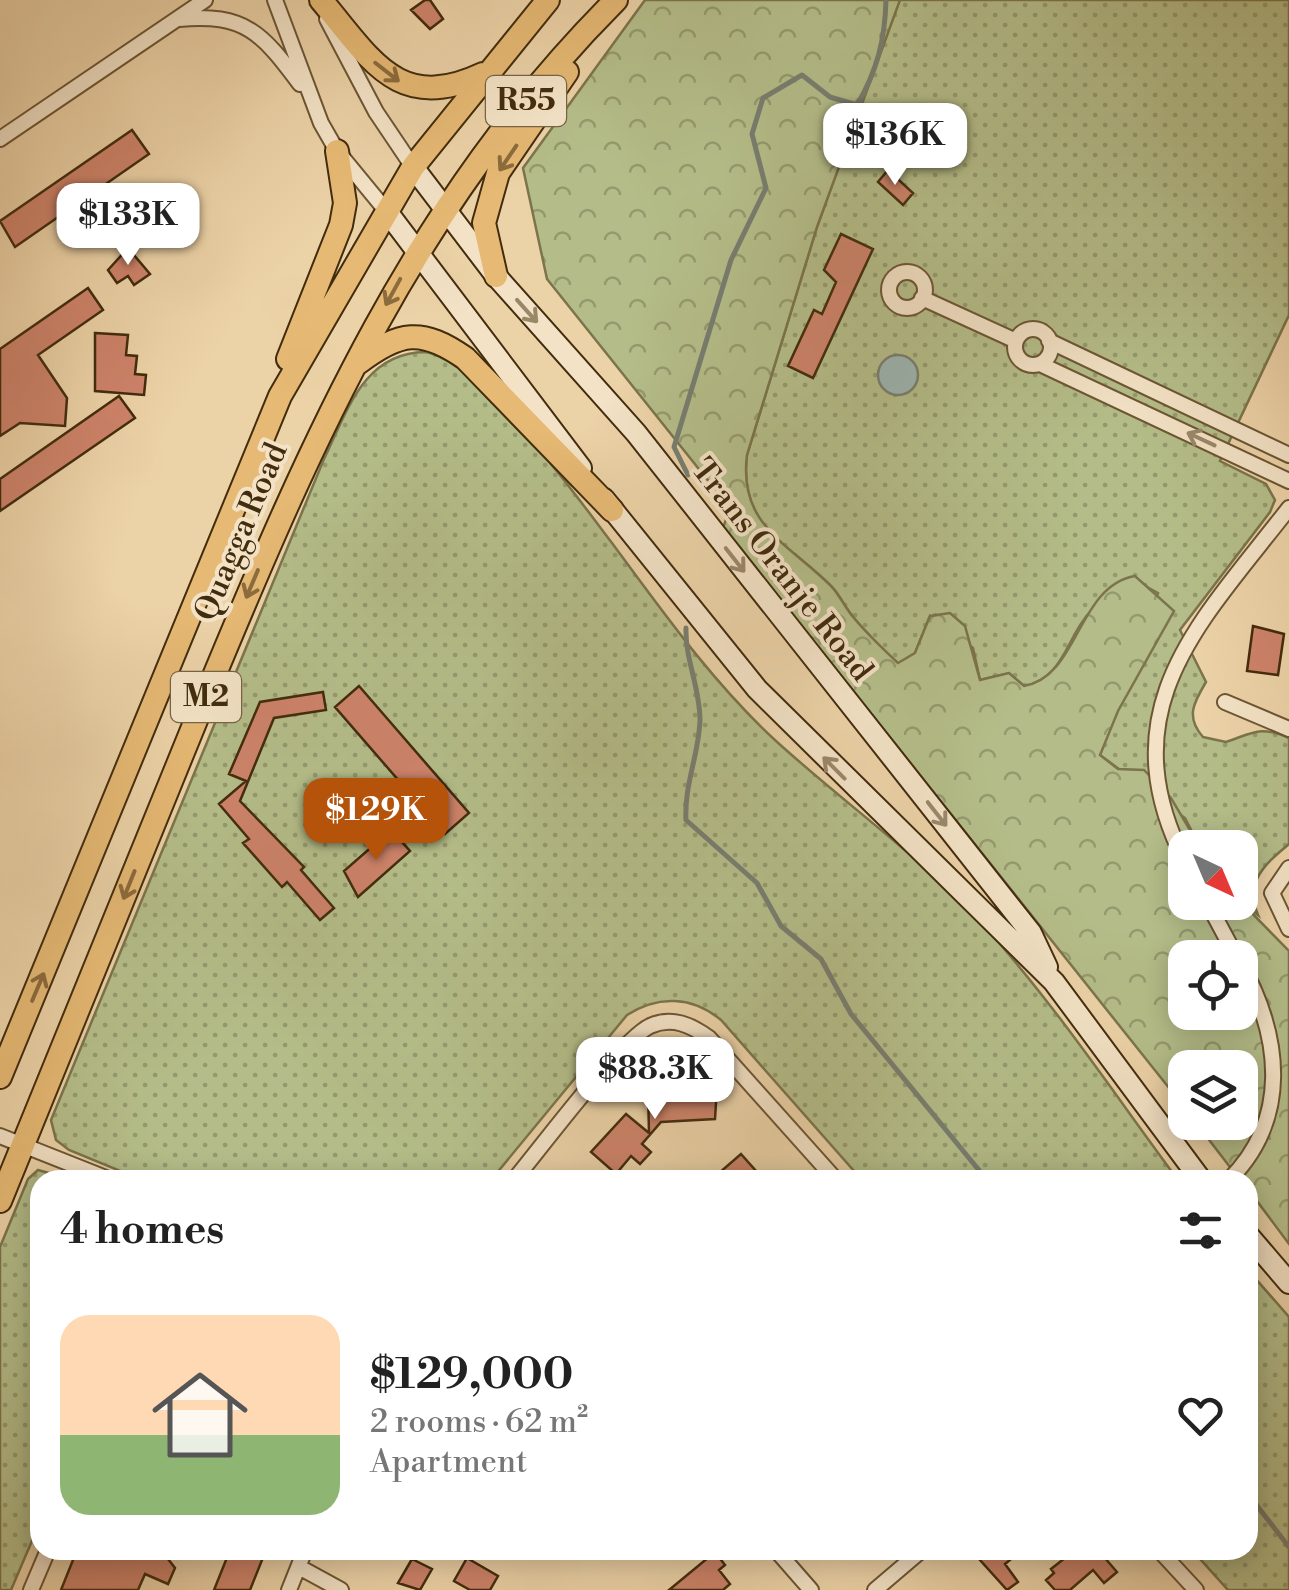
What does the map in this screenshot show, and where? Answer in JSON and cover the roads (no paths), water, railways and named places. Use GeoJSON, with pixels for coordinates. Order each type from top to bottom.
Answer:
{"type":"FeatureCollection","features":[{"type":"Feature","properties":{"kind":"main road"},"geometry":{"type":"LineString","coordinates":[[320,0],[384,72],[401,83],[440,90],[485,73]]}},
{"type":"Feature","properties":{"kind":"main road","name":"Quagga Road"},"geometry":{"type":"LineString","coordinates":[[0,1077],[280,396],[412,168],[485,73],[548,0]]}},
{"type":"Feature","properties":{"kind":"main road"},"geometry":{"type":"LineString","coordinates":[[496,276],[484,223],[498,173],[607,8]]}},
{"type":"Feature","properties":{"kind":"main road","name":"Quagga Road"},"geometry":{"type":"LineString","coordinates":[[0,1201],[253,582],[352,368],[443,208],[607,8]]}},
{"type":"Feature","properties":{"kind":"main road"},"geometry":{"type":"LineString","coordinates":[[280,396],[288,358],[341,225],[344,203],[337,150]]}},
{"type":"Feature","properties":{"kind":"main road","name":"Trans Oranje Road"},"geometry":{"type":"LineString","coordinates":[[412,168],[496,276],[636,433],[1031,932],[1054,982]]}},
{"type":"Feature","properties":{"kind":"main road","name":"Trans Oranje Road"},"geometry":{"type":"LineString","coordinates":[[388,213],[612,510],[757,690],[1054,982],[1195,1170]]}},
{"type":"Feature","properties":{"kind":"main road"},"geometry":{"type":"LineString","coordinates":[[352,368],[384,343],[406,337],[426,336],[448,346],[466,358],[612,510]]}},
{"type":"Feature","properties":{"kind":"main road"},"geometry":{"type":"LineString","coordinates":[[1258,1246],[1289,1282]]}},
{"type":"Feature","properties":{"kind":"street"},"geometry":{"type":"LineString","coordinates":[[0,139],[205,0]]}},
{"type":"Feature","properties":{"kind":"street"},"geometry":{"type":"LineString","coordinates":[[275,0],[309,96],[337,150],[388,213]]}},
{"type":"Feature","properties":{"kind":"street"},"geometry":{"type":"LineString","coordinates":[[320,0],[376,112],[412,168]]}},
{"type":"Feature","properties":{"kind":"street"},"geometry":{"type":"LineString","coordinates":[[178,19],[213,16],[249,28],[276,52],[309,96]]}},
{"type":"Feature","properties":{"kind":"street"},"geometry":{"type":"LineString","coordinates":[[922,298],[1016,341]]}},
{"type":"Feature","properties":{"kind":"street"},"geometry":{"type":"LineString","coordinates":[[1289,455],[1049,341],[1034,330],[1024,332],[1016,341],[1018,358],[1028,365],[1040,364],[1289,481]]}},
{"type":"Feature","properties":{"kind":"street"},"geometry":{"type":"LineString","coordinates":[[1040,364],[1048,356],[1049,341]]}},
{"type":"Feature","properties":{"kind":"street"},"geometry":{"type":"LineString","coordinates":[[1174,830],[1157,781],[1156,742],[1164,690],[1188,639],[1289,508]]}},
{"type":"Feature","properties":{"kind":"street"},"geometry":{"type":"LineString","coordinates":[[1225,702],[1289,729]]}},
{"type":"Feature","properties":{"kind":"street"},"geometry":{"type":"LineString","coordinates":[[1289,868],[1275,885],[1272,897],[1289,929]]}},
{"type":"Feature","properties":{"kind":"street"},"geometry":{"type":"LineString","coordinates":[[1244,1170],[1267,1146],[1284,1103],[1286,1079],[1280,1039],[1258,997]]}},
{"type":"Feature","properties":{"kind":"street"},"geometry":{"type":"LineString","coordinates":[[522,1170],[633,1039],[666,1022],[688,1024],[709,1038],[827,1170]]}},
{"type":"Feature","properties":{"kind":"street"},"geometry":{"type":"LineString","coordinates":[[0,1136],[85,1170]]}},
{"type":"Feature","properties":{"kind":"street"},"geometry":{"type":"LineString","coordinates":[[31,1590],[44,1560]]}},
{"type":"Feature","properties":{"kind":"street"},"geometry":{"type":"LineString","coordinates":[[289,1590],[301,1560]]}},
{"type":"Feature","properties":{"kind":"street"},"geometry":{"type":"LineString","coordinates":[[784,1560],[810,1590]]}},
{"type":"Feature","properties":{"kind":"street"},"geometry":{"type":"LineString","coordinates":[[875,1590],[910,1560]]}},
{"type":"Feature","properties":{"kind":"street"},"geometry":{"type":"LineString","coordinates":[[1169,1560],[1196,1590]]}},
{"type":"Feature","properties":{"kind":"street"},"geometry":{"type":"LineString","coordinates":[[298,1567],[341,1590]]}},
{"type":"Feature","properties":{"kind":"water"},"geometry":{"type":"Polygon","coordinates":[[[898,355],[912,361],[918,375],[912,389],[898,395],[884,389],[878,375],[884,361],[898,355]]]}},
{"type":"Feature","properties":{"kind":"waterway"},"geometry":{"type":"LineString","coordinates":[[688,475],[674,447],[731,260],[766,188],[752,134],[763,98],[802,75],[830,97],[857,105],[879,55],[886,0]]}},
{"type":"Feature","properties":{"kind":"waterway"},"geometry":{"type":"LineString","coordinates":[[686,628],[700,720],[686,820],[757,883],[781,926],[821,959],[851,1014],[979,1170]]}},
{"type":"Feature","properties":{"kind":"waterway"},"geometry":{"type":"LineString","coordinates":[[1258,1507],[1289,1547]]}}]}
